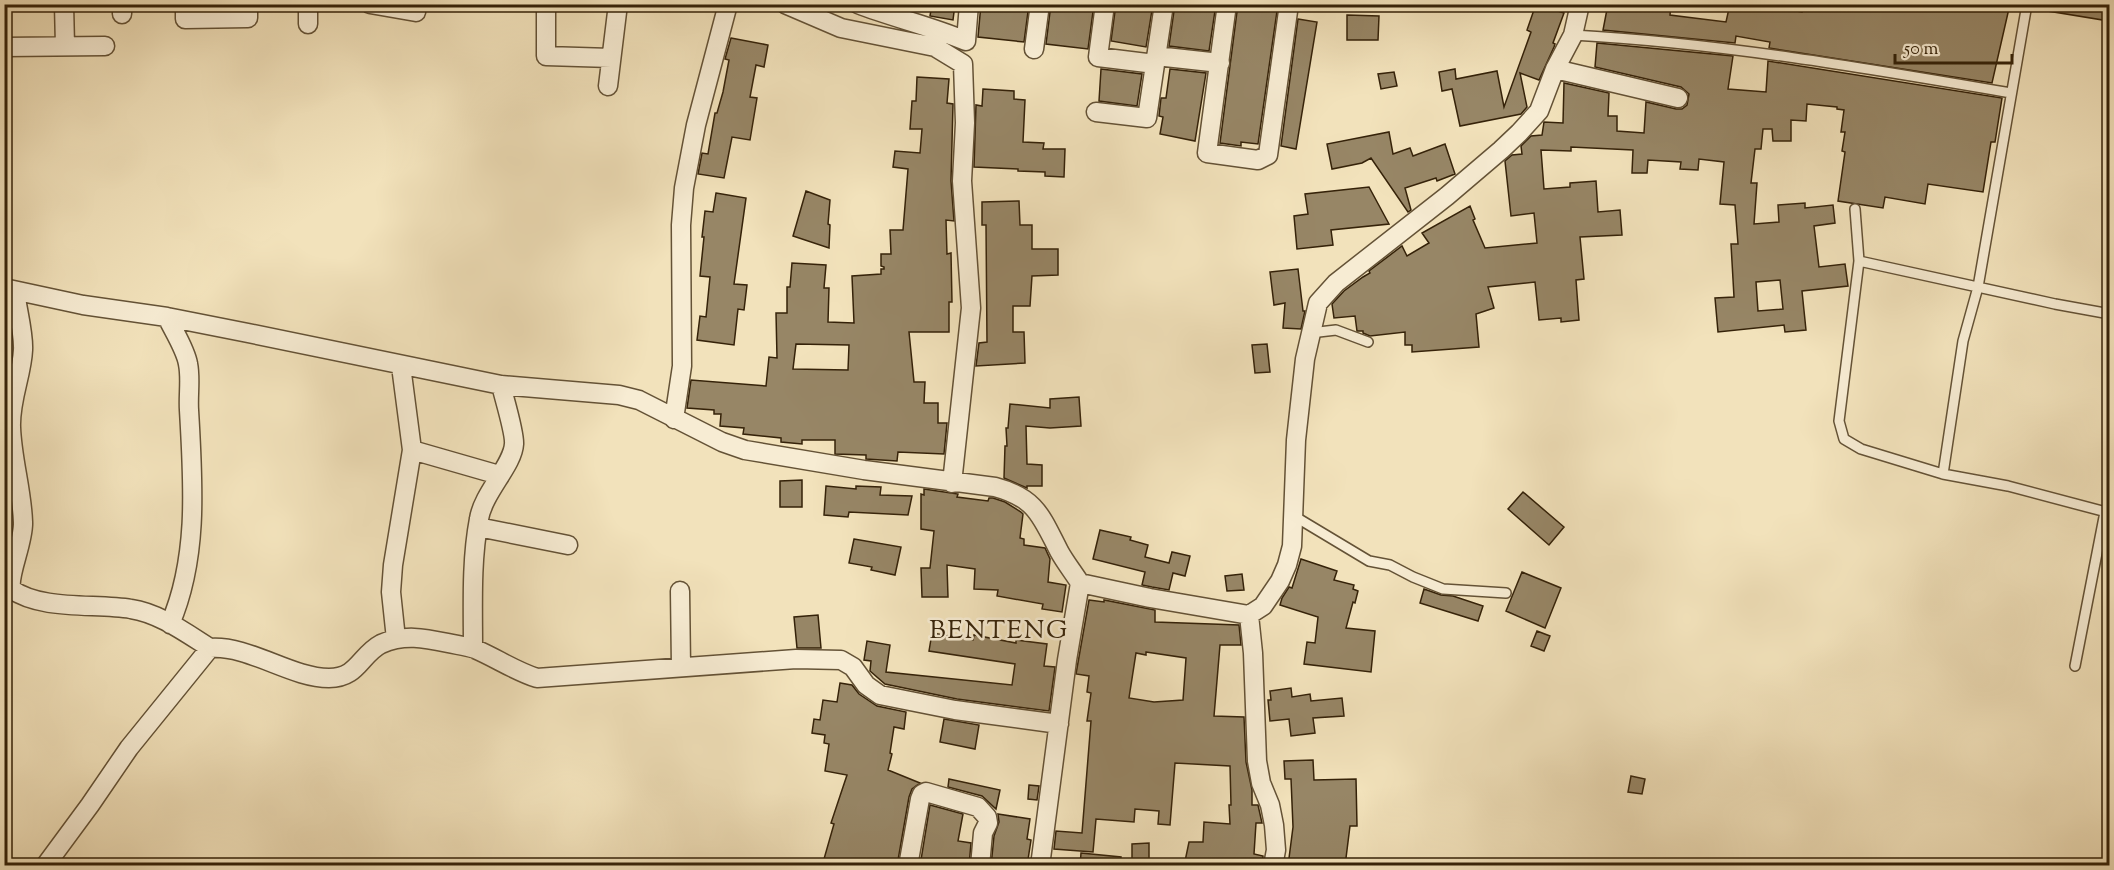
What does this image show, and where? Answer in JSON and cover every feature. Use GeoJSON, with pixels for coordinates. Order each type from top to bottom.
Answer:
{"type":"FeatureCollection","features":[{"type":"Feature","properties":{"kind":"street"},"geometry":{"type":"LineString","coordinates":[[64,4],[65,46]]}},
{"type":"Feature","properties":{"kind":"street"},"geometry":{"type":"LineString","coordinates":[[185,4],[185,19],[248,18],[248,4]]}},
{"type":"Feature","properties":{"kind":"street"},"geometry":{"type":"LineString","coordinates":[[308,4],[308,24]]}},
{"type":"Feature","properties":{"kind":"street"},"geometry":{"type":"LineString","coordinates":[[370,4],[416,12]]}},
{"type":"Feature","properties":{"kind":"street"},"geometry":{"type":"LineString","coordinates":[[546,4],[546,56],[611,58]]}},
{"type":"Feature","properties":{"kind":"street"},"geometry":{"type":"LineString","coordinates":[[608,86],[618,4]]}},
{"type":"Feature","properties":{"kind":"street"},"geometry":{"type":"LineString","coordinates":[[674,419],[682,366],[681,225],[684,188],[696,125],[728,4]]}},
{"type":"Feature","properties":{"kind":"street"},"geometry":{"type":"LineString","coordinates":[[785,4],[841,28],[935,47],[963,64],[965,123],[962,181],[971,308],[952,483]]}},
{"type":"Feature","properties":{"kind":"street"},"geometry":{"type":"LineString","coordinates":[[858,4],[893,11],[966,40],[969,4]]}},
{"type":"Feature","properties":{"kind":"street"},"geometry":{"type":"LineString","coordinates":[[1034,49],[1040,4]]}},
{"type":"Feature","properties":{"kind":"street"},"geometry":{"type":"LineString","coordinates":[[1105,4],[1098,57],[1220,63]]}},
{"type":"Feature","properties":{"kind":"street"},"geometry":{"type":"LineString","coordinates":[[1096,111],[1148,118],[1164,4]]}},
{"type":"Feature","properties":{"kind":"street"},"geometry":{"type":"LineString","coordinates":[[1227,4],[1207,153],[1258,160],[1268,155],[1289,4]]}},
{"type":"Feature","properties":{"kind":"street"},"geometry":{"type":"LineString","coordinates":[[1080,583],[1249,615],[1263,606],[1280,582],[1292,546],[1296,440],[1310,333],[1318,303],[1335,283],[1447,196],[1519,134],[1539,111],[1555,69],[1574,35],[1580,4]]}},
{"type":"Feature","properties":{"kind":"street"},"geometry":{"type":"LineString","coordinates":[[4,47],[105,46]]}},
{"type":"Feature","properties":{"kind":"street"},"geometry":{"type":"LineString","coordinates":[[1555,69],[1678,98]]}},
{"type":"Feature","properties":{"kind":"street"},"geometry":{"type":"LineString","coordinates":[[1040,866],[1080,583],[1061,554],[1042,516],[1014,492],[995,487],[952,483],[745,450],[722,442],[639,400],[619,395],[501,385],[167,317],[83,305],[10,290],[23,350],[11,408],[11,426],[23,523],[18,556],[10,581],[11,589],[30,597],[54,603],[131,609],[155,616],[210,648],[219,647],[315,676],[329,678],[350,673],[378,646],[396,639],[422,637],[473,648],[523,674],[537,678],[796,659],[841,660],[853,667],[866,685],[880,695],[955,710],[1059,724]]}},
{"type":"Feature","properties":{"kind":"street"},"geometry":{"type":"LineString","coordinates":[[167,317],[188,363],[188,408],[192,450],[191,532],[184,584],[170,624]]}},
{"type":"Feature","properties":{"kind":"street"},"geometry":{"type":"LineString","coordinates":[[396,639],[391,592],[393,565],[412,450],[401,366]]}},
{"type":"Feature","properties":{"kind":"street"},"geometry":{"type":"LineString","coordinates":[[473,648],[474,578],[482,504],[514,444],[501,385]]}},
{"type":"Feature","properties":{"kind":"street"},"geometry":{"type":"LineString","coordinates":[[412,450],[499,475]]}},
{"type":"Feature","properties":{"kind":"street"},"geometry":{"type":"LineString","coordinates":[[478,527],[568,545]]}},
{"type":"Feature","properties":{"kind":"street"},"geometry":{"type":"LineString","coordinates":[[680,591],[681,667]]}},
{"type":"Feature","properties":{"kind":"street"},"geometry":{"type":"LineString","coordinates":[[1249,615],[1253,653],[1257,760],[1261,783],[1270,805],[1274,825],[1276,850],[1273,866]]}},
{"type":"Feature","properties":{"kind":"street"},"geometry":{"type":"LineString","coordinates":[[45,866],[129,748],[210,648]]}},
{"type":"Feature","properties":{"kind":"street"},"geometry":{"type":"LineString","coordinates":[[908,866],[920,799],[926,792],[978,807],[984,811],[988,823],[983,833],[980,866]]}},
{"type":"Feature","properties":{"kind":"lane"},"geometry":{"type":"LineString","coordinates":[[1943,474],[1963,341],[1978,286],[2027,4]]}},
{"type":"Feature","properties":{"kind":"lane"},"geometry":{"type":"LineString","coordinates":[[1574,35],[1647,39],[1720,48],[1871,69],[2011,93]]}},
{"type":"Feature","properties":{"kind":"lane"},"geometry":{"type":"LineString","coordinates":[[1855,209],[1859,261],[1839,421],[1844,439],[1861,449],[1943,474],[2008,486],[2107,513],[2075,666]]}},
{"type":"Feature","properties":{"kind":"lane"},"geometry":{"type":"LineString","coordinates":[[1859,261],[2109,314]]}},
{"type":"Feature","properties":{"kind":"lane"},"geometry":{"type":"LineString","coordinates":[[1310,333],[1336,330],[1368,342]]}},
{"type":"Feature","properties":{"kind":"lane"},"geometry":{"type":"LineString","coordinates":[[1294,516],[1369,561],[1390,565],[1413,578],[1443,589],[1506,593]]}},
{"type":"Feature","properties":{"kind":"building"},"geometry":{"type":"Polygon","coordinates":[[[932,4],[955,4],[953,20],[930,16],[932,4]]]}},
{"type":"Feature","properties":{"kind":"building"},"geometry":{"type":"Polygon","coordinates":[[[981,4],[1029,4],[1024,42],[978,37],[981,4]]]}},
{"type":"Feature","properties":{"kind":"building"},"geometry":{"type":"Polygon","coordinates":[[[1051,4],[1094,4],[1088,49],[1046,44],[1051,4]]]}},
{"type":"Feature","properties":{"kind":"building"},"geometry":{"type":"Polygon","coordinates":[[[1116,4],[1153,4],[1146,47],[1111,41],[1116,4]]]}},
{"type":"Feature","properties":{"kind":"building"},"geometry":{"type":"Polygon","coordinates":[[[1175,4],[1216,4],[1209,51],[1169,46],[1175,4]]]}},
{"type":"Feature","properties":{"kind":"building"},"geometry":{"type":"Polygon","coordinates":[[[1238,4],[1278,4],[1258,144],[1241,142],[1241,146],[1220,143],[1238,4]]]}},
{"type":"Feature","properties":{"kind":"building"},"geometry":{"type":"Polygon","coordinates":[[[1536,4],[1564,13],[1553,43],[1554,47],[1539,80],[1520,73],[1527,107],[1521,114],[1460,126],[1452,89],[1442,91],[1439,72],[1455,69],[1456,79],[1497,71],[1504,107],[1531,32],[1527,30],[1536,4]]]}},
{"type":"Feature","properties":{"kind":"building"},"geometry":{"type":"Polygon","coordinates":[[[1608,4],[1671,4],[1670,15],[1726,22],[1730,4],[1772,4],[1771,6],[1802,12],[1803,4],[2010,4],[1992,83],[1769,48],[1770,42],[1736,36],[1735,43],[1603,30],[1608,4]]]}},
{"type":"Feature","properties":{"kind":"building"},"geometry":{"type":"Polygon","coordinates":[[[2048,4],[2109,4],[2109,21],[2048,11],[2048,4]]]}},
{"type":"Feature","properties":{"kind":"building"},"geometry":{"type":"Polygon","coordinates":[[[1347,15],[1379,16],[1378,40],[1347,40],[1347,15]]]}},
{"type":"Feature","properties":{"kind":"building"},"geometry":{"type":"Polygon","coordinates":[[[1298,19],[1317,22],[1296,149],[1281,146],[1298,19]]]}},
{"type":"Feature","properties":{"kind":"building"},"geometry":{"type":"Polygon","coordinates":[[[731,38],[768,45],[764,67],[756,65],[750,97],[757,98],[750,140],[732,137],[724,178],[698,174],[702,153],[708,154],[715,113],[717,113],[723,92],[729,60],[725,59],[731,38]]]}},
{"type":"Feature","properties":{"kind":"building"},"geometry":{"type":"Polygon","coordinates":[[[1597,43],[1733,56],[1728,89],[1766,92],[1768,61],[2002,98],[1995,142],[1991,142],[1983,192],[1928,184],[1925,204],[1885,197],[1883,208],[1838,201],[1845,152],[1842,151],[1845,132],[1841,132],[1844,110],[1837,109],[1837,107],[1807,104],[1806,121],[1791,120],[1791,141],[1773,141],[1772,129],[1763,129],[1761,149],[1755,149],[1751,183],[1757,183],[1754,224],[1779,222],[1778,205],[1805,203],[1805,208],[1833,205],[1835,223],[1814,226],[1819,267],[1845,264],[1848,286],[1802,291],[1806,330],[1785,332],[1784,325],[1718,332],[1715,298],[1734,297],[1731,244],[1738,244],[1735,205],[1720,204],[1724,162],[1699,159],[1698,170],[1680,169],[1681,162],[1648,160],[1647,173],[1632,173],[1633,150],[1571,147],[1571,151],[1541,150],[1544,189],[1570,187],[1570,183],[1596,181],[1598,212],[1620,210],[1622,235],[1580,237],[1584,279],[1576,280],[1579,320],[1561,322],[1561,318],[1539,320],[1535,282],[1488,287],[1494,308],[1476,314],[1479,347],[1412,352],[1412,345],[1405,345],[1405,332],[1370,336],[1363,331],[1357,331],[1355,316],[1334,318],[1332,304],[1344,291],[1402,246],[1407,256],[1429,243],[1422,233],[1470,206],[1475,219],[1473,220],[1485,248],[1537,243],[1534,213],[1511,216],[1505,161],[1512,155],[1522,154],[1521,146],[1531,136],[1542,135],[1544,122],[1563,123],[1564,83],[1609,93],[1608,116],[1617,116],[1617,131],[1644,133],[1646,102],[1676,109],[1682,109],[1687,105],[1689,94],[1681,87],[1595,67],[1597,43]],[[1780,280],[1756,282],[1758,311],[1783,309],[1780,280]]]}},
{"type":"Feature","properties":{"kind":"building"},"geometry":{"type":"Polygon","coordinates":[[[1101,69],[1142,74],[1137,106],[1099,101],[1101,69]]]}},
{"type":"Feature","properties":{"kind":"building"},"geometry":{"type":"Polygon","coordinates":[[[1170,69],[1206,73],[1195,141],[1160,134],[1163,117],[1159,116],[1161,98],[1166,98],[1170,69]]]}},
{"type":"Feature","properties":{"kind":"building"},"geometry":{"type":"Polygon","coordinates":[[[1394,72],[1397,86],[1381,89],[1378,74],[1394,72]]]}},
{"type":"Feature","properties":{"kind":"building"},"geometry":{"type":"Polygon","coordinates":[[[917,77],[949,79],[947,103],[953,104],[951,181],[954,221],[946,220],[947,254],[951,253],[952,302],[949,302],[949,332],[909,332],[914,382],[925,382],[924,403],[938,403],[938,423],[947,423],[944,454],[898,452],[897,461],[866,459],[866,455],[835,454],[835,440],[802,440],[802,444],[781,442],[781,438],[743,434],[744,428],[720,426],[721,414],[714,414],[714,410],[687,408],[691,380],[766,386],[769,357],[777,358],[776,313],[787,313],[787,287],[790,287],[792,263],[826,265],[824,288],[829,288],[828,322],[854,323],[852,276],[881,274],[881,269],[884,267],[881,266],[881,254],[891,254],[890,230],[903,230],[908,169],[893,167],[895,151],[920,153],[922,129],[910,129],[912,101],[916,101],[917,77]],[[796,344],[793,369],[848,370],[849,345],[796,344]]]}},
{"type":"Feature","properties":{"kind":"building"},"geometry":{"type":"Polygon","coordinates":[[[983,89],[1014,91],[1014,99],[1025,100],[1023,142],[1044,143],[1043,149],[1065,149],[1064,177],[1045,176],[1045,172],[1018,171],[1018,169],[974,167],[976,105],[982,106],[983,89]]]}},
{"type":"Feature","properties":{"kind":"building"},"geometry":{"type":"Polygon","coordinates":[[[1389,132],[1393,154],[1410,148],[1413,156],[1445,144],[1455,174],[1437,181],[1436,178],[1405,188],[1411,210],[1408,212],[1371,158],[1362,163],[1332,169],[1327,144],[1389,132]]]}},
{"type":"Feature","properties":{"kind":"building"},"geometry":{"type":"Polygon","coordinates":[[[1369,187],[1389,224],[1331,230],[1333,245],[1297,249],[1294,216],[1308,214],[1305,194],[1369,187]]]}},
{"type":"Feature","properties":{"kind":"building"},"geometry":{"type":"Polygon","coordinates":[[[806,191],[830,200],[829,248],[793,236],[806,191]]]}},
{"type":"Feature","properties":{"kind":"building"},"geometry":{"type":"Polygon","coordinates":[[[716,193],[746,198],[734,284],[747,285],[744,310],[738,309],[734,345],[697,340],[700,316],[706,317],[710,277],[700,276],[705,211],[713,212],[716,193]]]}},
{"type":"Feature","properties":{"kind":"building"},"geometry":{"type":"Polygon","coordinates":[[[1019,201],[1020,225],[1032,225],[1032,249],[1058,249],[1058,275],[1032,276],[1030,306],[1013,306],[1013,332],[1024,332],[1025,363],[976,366],[979,343],[987,342],[986,225],[982,225],[982,202],[1019,201]]]}},
{"type":"Feature","properties":{"kind":"building"},"geometry":{"type":"Polygon","coordinates":[[[1298,269],[1303,311],[1305,311],[1301,329],[1283,328],[1285,303],[1274,305],[1270,272],[1298,269]]]}},
{"type":"Feature","properties":{"kind":"building"},"geometry":{"type":"Polygon","coordinates":[[[1267,344],[1270,372],[1255,373],[1252,345],[1267,344]]]}},
{"type":"Feature","properties":{"kind":"building"},"geometry":{"type":"Polygon","coordinates":[[[1079,397],[1081,426],[1050,428],[1026,426],[1027,464],[1042,465],[1042,486],[1027,486],[1027,488],[1004,478],[1006,428],[1008,428],[1010,404],[1050,408],[1050,399],[1079,397]]]}},
{"type":"Feature","properties":{"kind":"building"},"geometry":{"type":"Polygon","coordinates":[[[802,480],[802,507],[780,507],[780,481],[802,480]]]}},
{"type":"Feature","properties":{"kind":"building"},"geometry":{"type":"Polygon","coordinates":[[[826,486],[856,489],[856,486],[881,487],[880,495],[912,496],[908,515],[849,512],[848,517],[824,515],[826,486]]]}},
{"type":"Feature","properties":{"kind":"building"},"geometry":{"type":"Polygon","coordinates":[[[924,489],[958,494],[957,497],[988,501],[989,498],[993,498],[1021,512],[1023,514],[1020,538],[1024,539],[1024,545],[1045,548],[1050,559],[1048,582],[1066,585],[1062,612],[1042,609],[1043,604],[997,596],[998,590],[974,589],[975,569],[947,565],[948,597],[922,597],[921,568],[930,568],[934,531],[921,529],[921,494],[924,495],[924,489]]]}},
{"type":"Feature","properties":{"kind":"building"},"geometry":{"type":"Polygon","coordinates":[[[1523,492],[1564,527],[1549,545],[1508,509],[1523,492]]]}},
{"type":"Feature","properties":{"kind":"building"},"geometry":{"type":"Polygon","coordinates":[[[1100,530],[1131,537],[1130,540],[1148,545],[1145,557],[1169,563],[1172,552],[1190,556],[1185,576],[1173,573],[1169,590],[1152,587],[1142,585],[1145,572],[1093,559],[1100,530]]]}},
{"type":"Feature","properties":{"kind":"building"},"geometry":{"type":"Polygon","coordinates":[[[854,539],[901,547],[895,575],[871,570],[872,567],[849,563],[854,539]]]}},
{"type":"Feature","properties":{"kind":"building"},"geometry":{"type":"Polygon","coordinates":[[[1301,559],[1337,571],[1334,580],[1354,585],[1353,589],[1358,591],[1346,628],[1375,631],[1371,672],[1304,664],[1307,642],[1315,643],[1318,617],[1280,605],[1289,587],[1292,588],[1301,559]]]}},
{"type":"Feature","properties":{"kind":"building"},"geometry":{"type":"Polygon","coordinates":[[[1522,572],[1561,588],[1545,628],[1506,611],[1522,572]]]}},
{"type":"Feature","properties":{"kind":"building"},"geometry":{"type":"Polygon","coordinates":[[[1242,574],[1244,590],[1227,591],[1225,576],[1242,574]]]}},
{"type":"Feature","properties":{"kind":"building"},"geometry":{"type":"Polygon","coordinates":[[[1424,589],[1483,606],[1478,621],[1420,603],[1424,589]]]}},
{"type":"Feature","properties":{"kind":"building"},"geometry":{"type":"Polygon","coordinates":[[[1089,600],[1104,602],[1104,600],[1155,610],[1155,622],[1239,625],[1241,645],[1220,645],[1214,716],[1244,717],[1246,762],[1252,790],[1252,805],[1258,805],[1262,823],[1256,823],[1254,854],[1263,856],[1262,866],[1184,866],[1189,842],[1203,842],[1204,822],[1230,824],[1230,766],[1175,763],[1170,825],[1158,824],[1159,811],[1135,809],[1134,822],[1096,819],[1093,852],[1054,849],[1056,831],[1082,833],[1091,721],[1087,721],[1091,693],[1087,692],[1089,676],[1076,674],[1089,600]],[[1146,652],[1146,655],[1136,653],[1129,698],[1154,702],[1183,700],[1186,658],[1146,652]]]}},
{"type":"Feature","properties":{"kind":"building"},"geometry":{"type":"Polygon","coordinates":[[[818,615],[821,648],[797,648],[794,617],[818,615]]]}},
{"type":"Feature","properties":{"kind":"building"},"geometry":{"type":"Polygon","coordinates":[[[1537,631],[1550,636],[1544,651],[1531,646],[1537,631]]]}},
{"type":"Feature","properties":{"kind":"building"},"geometry":{"type":"Polygon","coordinates":[[[932,633],[973,640],[974,635],[1016,643],[1016,640],[1047,644],[1044,666],[1055,667],[1049,711],[957,699],[885,684],[870,671],[871,661],[864,660],[867,641],[890,645],[886,672],[1012,685],[1015,664],[929,651],[932,633]]]}},
{"type":"Feature","properties":{"kind":"building"},"geometry":{"type":"Polygon","coordinates":[[[840,683],[852,685],[859,694],[877,706],[906,712],[904,729],[894,727],[888,770],[920,783],[912,789],[909,797],[897,866],[822,866],[834,824],[831,823],[847,775],[825,771],[829,744],[824,743],[825,735],[812,733],[814,719],[820,720],[823,700],[837,702],[840,683]]]}},
{"type":"Feature","properties":{"kind":"building"},"geometry":{"type":"Polygon","coordinates":[[[1291,688],[1292,697],[1310,694],[1311,701],[1342,698],[1344,716],[1313,718],[1315,733],[1291,736],[1289,719],[1270,721],[1268,700],[1271,700],[1270,691],[1291,688]]]}},
{"type":"Feature","properties":{"kind":"building"},"geometry":{"type":"Polygon","coordinates":[[[944,719],[979,725],[975,749],[940,742],[944,719]]]}},
{"type":"Feature","properties":{"kind":"building"},"geometry":{"type":"Polygon","coordinates":[[[1313,760],[1314,780],[1356,779],[1357,826],[1350,826],[1345,866],[1288,866],[1293,827],[1291,779],[1285,779],[1284,761],[1313,760]]]}},
{"type":"Feature","properties":{"kind":"building"},"geometry":{"type":"Polygon","coordinates":[[[1631,776],[1645,779],[1642,794],[1628,792],[1631,776]]]}},
{"type":"Feature","properties":{"kind":"building"},"geometry":{"type":"Polygon","coordinates":[[[949,779],[1000,790],[996,809],[982,796],[948,787],[949,779]]]}},
{"type":"Feature","properties":{"kind":"building"},"geometry":{"type":"Polygon","coordinates":[[[1029,785],[1039,786],[1037,800],[1028,799],[1029,785]]]}},
{"type":"Feature","properties":{"kind":"building"},"geometry":{"type":"Polygon","coordinates":[[[930,805],[963,814],[958,841],[971,843],[969,866],[920,866],[930,805]]]}},
{"type":"Feature","properties":{"kind":"building"},"geometry":{"type":"Polygon","coordinates":[[[998,814],[1030,819],[1027,839],[1031,840],[1027,866],[991,866],[994,836],[999,822],[998,814]]]}},
{"type":"Feature","properties":{"kind":"building"},"geometry":{"type":"Polygon","coordinates":[[[1149,843],[1149,866],[1132,866],[1132,844],[1149,843]]]}},
{"type":"Feature","properties":{"kind":"building"},"geometry":{"type":"Polygon","coordinates":[[[1081,853],[1121,857],[1120,866],[1080,866],[1081,853]]]}},
{"type":"Feature","properties":{"kind":"district","name":"BENTENG"},"geometry":{"type":"Point","coordinates":[999,631]}}]}
